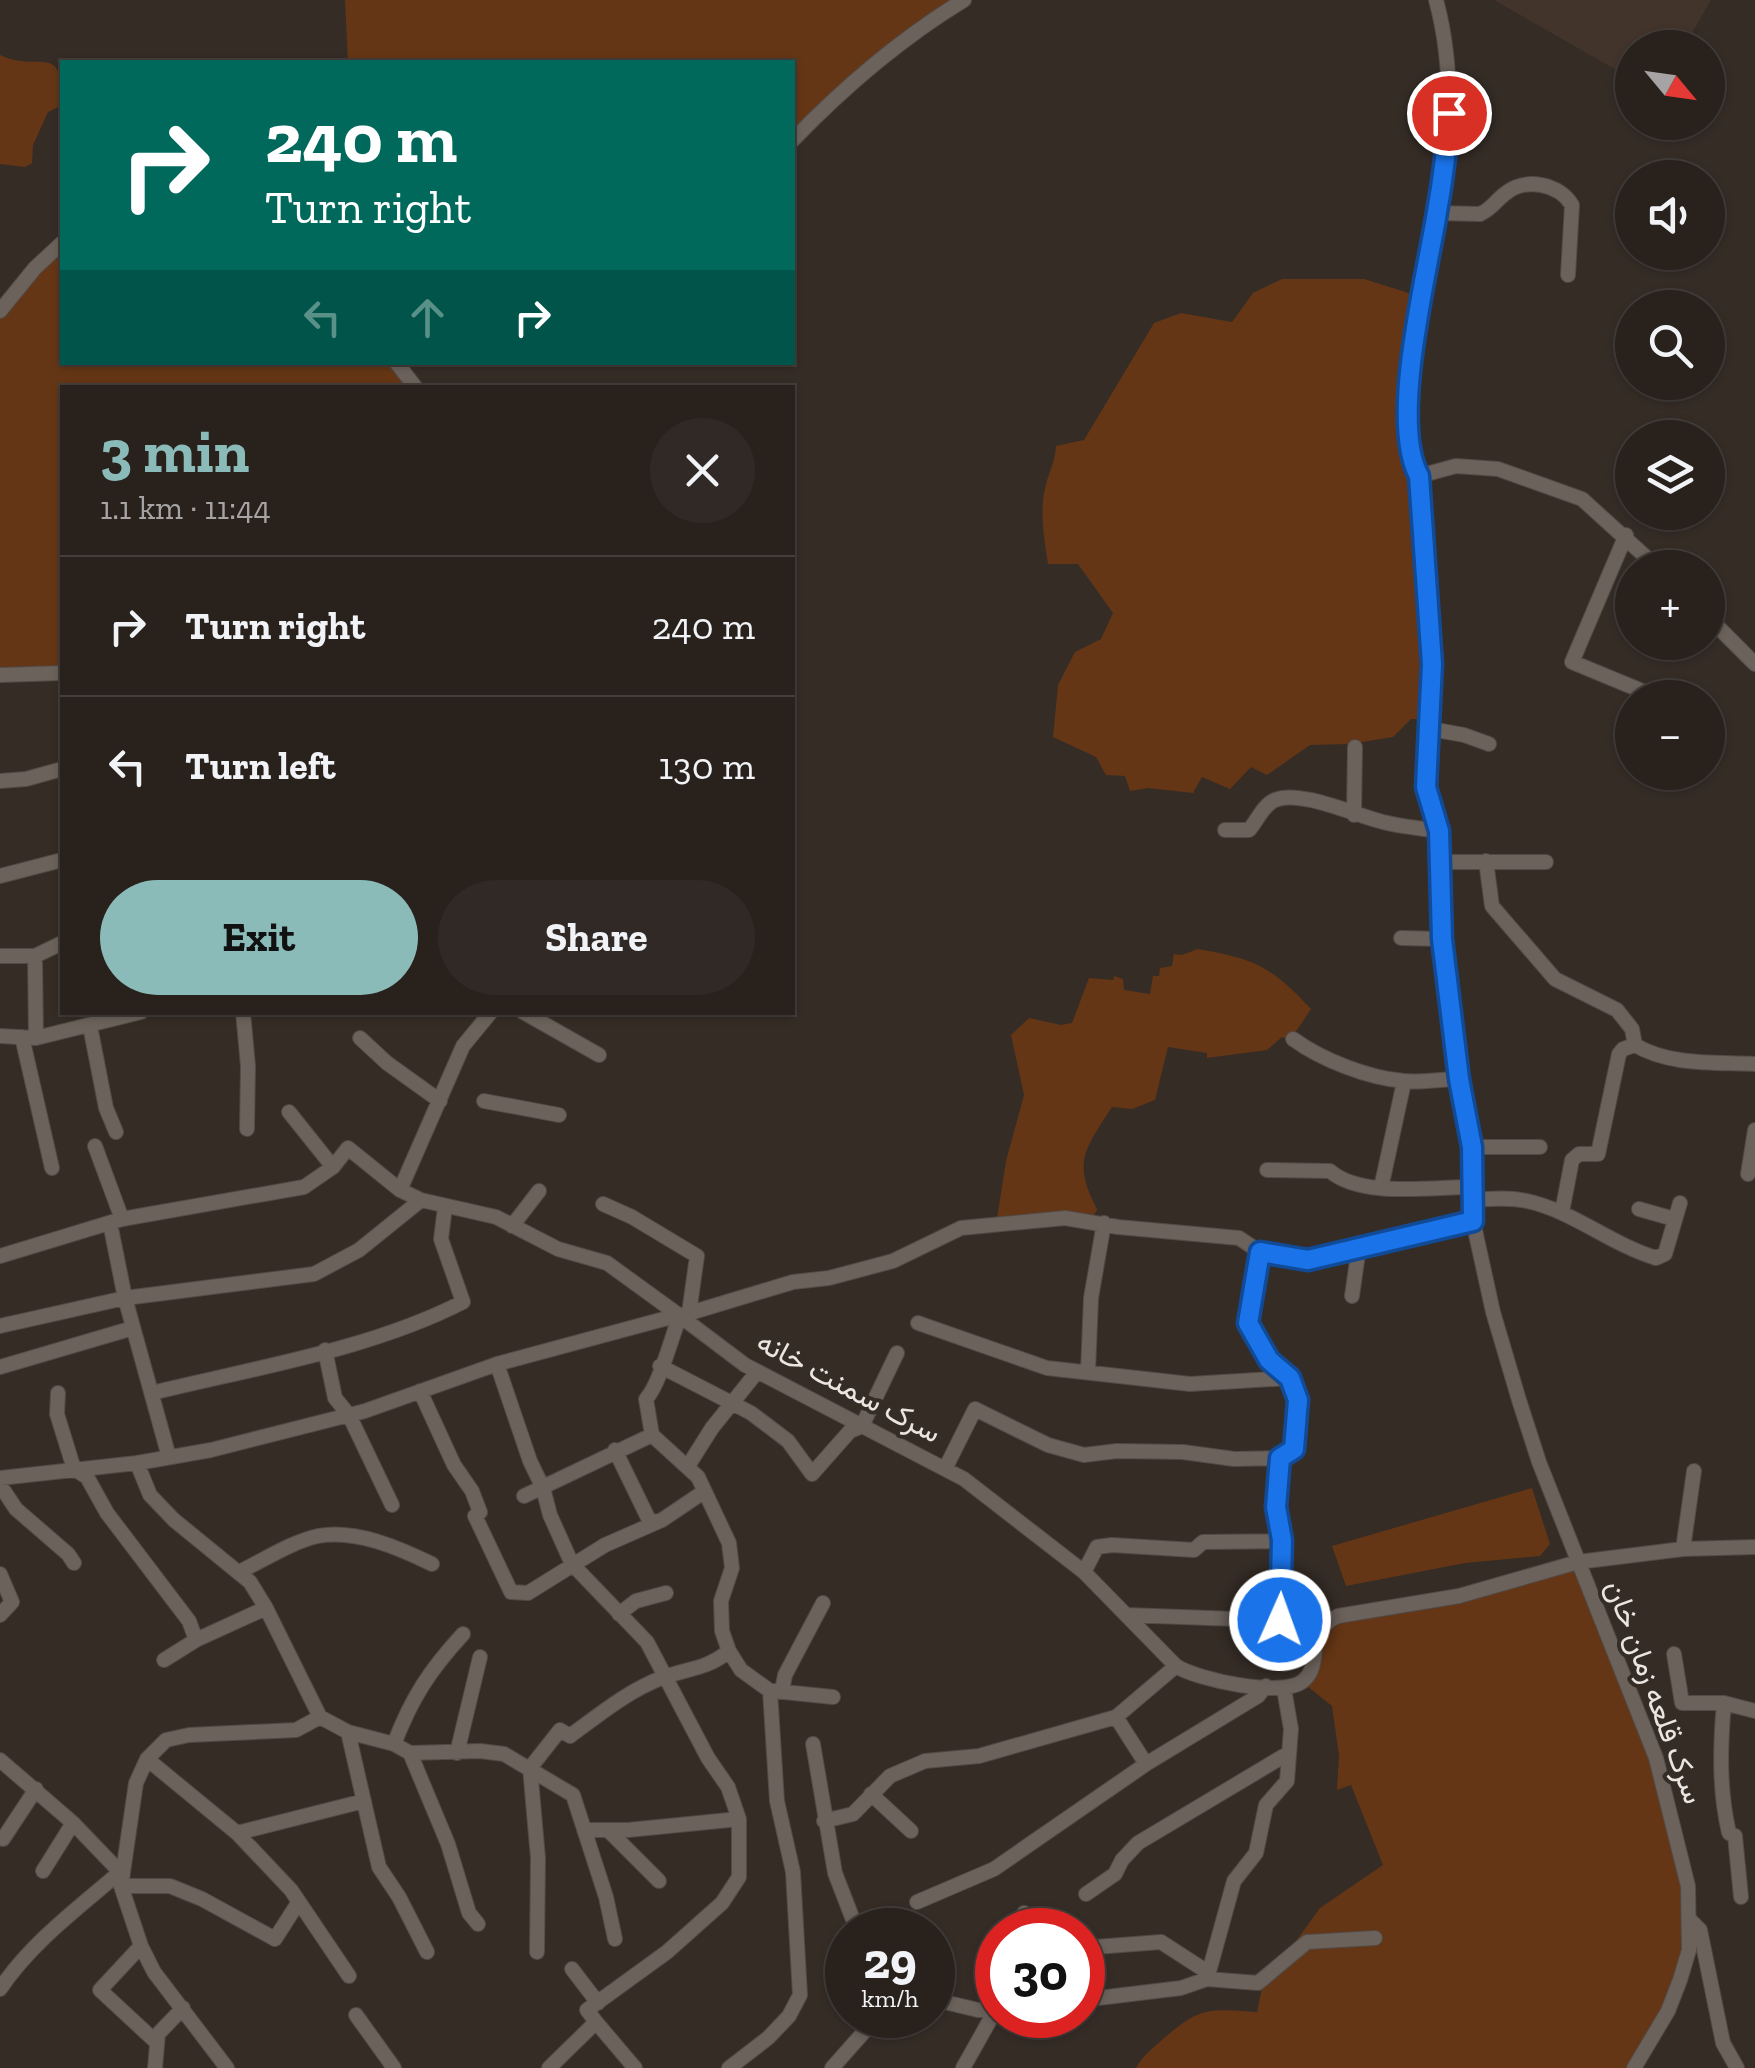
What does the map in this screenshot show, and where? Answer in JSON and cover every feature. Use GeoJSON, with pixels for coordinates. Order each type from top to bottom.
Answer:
{"type":"FeatureCollection","features":[{"type":"Feature","properties":{"kind":"street"},"geometry":{"type":"LineString","coordinates":[[795,138],[831,100],[891,50],[964,0]]}},
{"type":"Feature","properties":{"kind":"street","name":"سرک قلعه زمان خان"},"geometry":{"type":"LineString","coordinates":[[1436,0],[1451,79],[1447,147],[1407,415],[1412,464],[1419,476],[1432,664],[1426,787],[1439,831],[1442,939],[1459,1079],[1472,1147],[1473,1221],[1493,1312],[1519,1400],[1578,1562],[1656,1758],[1688,1886],[1688,1950],[1680,1980],[1668,2011],[1634,2068]]}},
{"type":"Feature","properties":{"kind":"street"},"geometry":{"type":"LineString","coordinates":[[1437,213],[1480,214],[1507,191],[1525,186],[1558,190],[1572,205],[1568,276]]}},
{"type":"Feature","properties":{"kind":"street"},"geometry":{"type":"LineString","coordinates":[[0,311],[35,268],[60,246]]}},
{"type":"Feature","properties":{"kind":"street"},"geometry":{"type":"LineString","coordinates":[[398,365],[414,385]]}},
{"type":"Feature","properties":{"kind":"street"},"geometry":{"type":"LineString","coordinates":[[1419,476],[1456,466],[1498,469],[1582,499],[1641,550]]}},
{"type":"Feature","properties":{"kind":"street"},"geometry":{"type":"LineString","coordinates":[[1616,680],[1572,662],[1626,535]]}},
{"type":"Feature","properties":{"kind":"street"},"geometry":{"type":"LineString","coordinates":[[1725,634],[1755,664]]}},
{"type":"Feature","properties":{"kind":"street"},"geometry":{"type":"LineString","coordinates":[[0,675],[60,673]]}},
{"type":"Feature","properties":{"kind":"street"},"geometry":{"type":"LineString","coordinates":[[1430,729],[1464,734],[1489,744]]}},
{"type":"Feature","properties":{"kind":"street"},"geometry":{"type":"LineString","coordinates":[[1354,814],[1355,747]]}},
{"type":"Feature","properties":{"kind":"street"},"geometry":{"type":"LineString","coordinates":[[0,781],[26,779],[60,769]]}},
{"type":"Feature","properties":{"kind":"street"},"geometry":{"type":"LineString","coordinates":[[1225,830],[1249,830],[1265,807],[1286,798],[1439,831]]}},
{"type":"Feature","properties":{"kind":"street"},"geometry":{"type":"LineString","coordinates":[[0,876],[60,861]]}},
{"type":"Feature","properties":{"kind":"street"},"geometry":{"type":"LineString","coordinates":[[1486,861],[1492,906],[1556,978],[1616,1010],[1632,1029],[1636,1045],[1680,1060],[1755,1064]]}},
{"type":"Feature","properties":{"kind":"street"},"geometry":{"type":"LineString","coordinates":[[1440,862],[1546,862]]}},
{"type":"Feature","properties":{"kind":"street"},"geometry":{"type":"LineString","coordinates":[[1400,938],[1442,939]]}},
{"type":"Feature","properties":{"kind":"street"},"geometry":{"type":"LineString","coordinates":[[0,956],[35,956],[60,945]]}},
{"type":"Feature","properties":{"kind":"street"},"geometry":{"type":"LineString","coordinates":[[35,956],[29,1038],[52,1168]]}},
{"type":"Feature","properties":{"kind":"street"},"geometry":{"type":"LineString","coordinates":[[0,1036],[29,1038],[130,1015]]}},
{"type":"Feature","properties":{"kind":"street"},"geometry":{"type":"LineString","coordinates":[[244,1015],[247,1129]]}},
{"type":"Feature","properties":{"kind":"street"},"geometry":{"type":"LineString","coordinates":[[400,1190],[463,1046],[489,1015]]}},
{"type":"Feature","properties":{"kind":"street"},"geometry":{"type":"LineString","coordinates":[[528,1015],[599,1055]]}},
{"type":"Feature","properties":{"kind":"street"},"geometry":{"type":"LineString","coordinates":[[90,1026],[106,1108],[116,1132]]}},
{"type":"Feature","properties":{"kind":"street"},"geometry":{"type":"LineString","coordinates":[[360,1038],[387,1064],[440,1100]]}},
{"type":"Feature","properties":{"kind":"street"},"geometry":{"type":"LineString","coordinates":[[1293,1039],[1326,1057],[1380,1077],[1404,1082],[1459,1079]]}},
{"type":"Feature","properties":{"kind":"street"},"geometry":{"type":"LineString","coordinates":[[1562,1212],[1572,1160],[1579,1154],[1598,1154],[1620,1050],[1636,1045]]}},
{"type":"Feature","properties":{"kind":"street"},"geometry":{"type":"LineString","coordinates":[[1381,1188],[1404,1082]]}},
{"type":"Feature","properties":{"kind":"street"},"geometry":{"type":"LineString","coordinates":[[484,1101],[560,1115]]}},
{"type":"Feature","properties":{"kind":"street"},"geometry":{"type":"LineString","coordinates":[[0,1256],[116,1221],[304,1186],[333,1167],[289,1112]]}},
{"type":"Feature","properties":{"kind":"street"},"geometry":{"type":"LineString","coordinates":[[1748,1174],[1755,1130]]}},
{"type":"Feature","properties":{"kind":"street"},"geometry":{"type":"LineString","coordinates":[[95,1146],[116,1221],[124,1298],[169,1457]]}},
{"type":"Feature","properties":{"kind":"street"},"geometry":{"type":"LineString","coordinates":[[1472,1147],[1540,1147]]}},
{"type":"Feature","properties":{"kind":"street","name":"سرک سمنت خانه"},"geometry":{"type":"LineString","coordinates":[[333,1167],[348,1148],[400,1190],[421,1200],[496,1216],[558,1249],[607,1263],[685,1314],[757,1372],[944,1468],[1011,1513],[1084,1572],[1176,1666],[1189,1674],[1222,1682],[1284,1689]]}},
{"type":"Feature","properties":{"kind":"street"},"geometry":{"type":"LineString","coordinates":[[1267,1170],[1330,1171],[1341,1181],[1381,1188],[1524,1200],[1562,1212],[1628,1250],[1656,1258],[1665,1254],[1680,1203]]}},
{"type":"Feature","properties":{"kind":"street"},"geometry":{"type":"LineString","coordinates":[[512,1226],[539,1190]]}},
{"type":"Feature","properties":{"kind":"street"},"geometry":{"type":"LineString","coordinates":[[0,1326],[124,1298],[314,1274],[360,1250],[421,1200]]}},
{"type":"Feature","properties":{"kind":"street"},"geometry":{"type":"LineString","coordinates":[[603,1204],[632,1216],[697,1256],[685,1314],[660,1366],[656,1388],[646,1399],[652,1435],[698,1477],[702,1493],[729,1542],[732,1568],[721,1601],[722,1631],[729,1651],[741,1670],[776,1691],[833,1697]]}},
{"type":"Feature","properties":{"kind":"street"},"geometry":{"type":"LineString","coordinates":[[152,1393],[375,1337],[436,1316],[462,1302],[441,1239],[445,1208]]}},
{"type":"Feature","properties":{"kind":"street"},"geometry":{"type":"LineString","coordinates":[[1639,1209],[1674,1219]]}},
{"type":"Feature","properties":{"kind":"street"},"geometry":{"type":"LineString","coordinates":[[0,1478],[137,1464],[350,1416],[497,1364],[793,1282],[829,1278],[894,1261],[961,1228],[1065,1218],[1118,1228],[1239,1238],[1260,1252],[1308,1260],[1473,1221]]}},
{"type":"Feature","properties":{"kind":"street"},"geometry":{"type":"LineString","coordinates":[[1088,1372],[1091,1298],[1104,1223]]}},
{"type":"Feature","properties":{"kind":"street"},"geometry":{"type":"LineString","coordinates":[[1352,1296],[1359,1247]]}},
{"type":"Feature","properties":{"kind":"street"},"geometry":{"type":"LineString","coordinates":[[944,1468],[975,1410],[1048,1445],[1084,1455],[1183,1452],[1234,1459],[1280,1458],[1294,1449],[1298,1400],[1290,1378],[1269,1360],[1248,1323],[1260,1252]]}},
{"type":"Feature","properties":{"kind":"street"},"geometry":{"type":"LineString","coordinates":[[918,1323],[1047,1368],[1190,1384],[1290,1378]]}},
{"type":"Feature","properties":{"kind":"street"},"geometry":{"type":"LineString","coordinates":[[0,1367],[134,1328]]}},
{"type":"Feature","properties":{"kind":"street"},"geometry":{"type":"LineString","coordinates":[[325,1350],[335,1398],[350,1416],[392,1505]]}},
{"type":"Feature","properties":{"kind":"street"},"geometry":{"type":"LineString","coordinates":[[660,1366],[751,1413],[788,1441],[812,1474],[850,1432],[862,1426],[897,1353]]}},
{"type":"Feature","properties":{"kind":"street"},"geometry":{"type":"LineString","coordinates":[[497,1364],[550,1516],[572,1564],[647,1642],[708,1758],[728,1786],[739,1819],[739,1877],[722,1903],[688,1936],[587,2010],[634,2068]]}},
{"type":"Feature","properties":{"kind":"street"},"geometry":{"type":"LineString","coordinates":[[688,1466],[712,1428],[757,1372]]}},
{"type":"Feature","properties":{"kind":"street"},"geometry":{"type":"LineString","coordinates":[[420,1391],[454,1465],[472,1491],[480,1512],[476,1516],[482,1536],[511,1592],[528,1593],[572,1564],[662,1520],[702,1493]]}},
{"type":"Feature","properties":{"kind":"street"},"geometry":{"type":"LineString","coordinates":[[58,1394],[57,1414],[74,1469],[88,1477],[107,1513],[189,1621],[196,1640]]}},
{"type":"Feature","properties":{"kind":"street"},"geometry":{"type":"LineString","coordinates":[[524,1496],[652,1435]]}},
{"type":"Feature","properties":{"kind":"street"},"geometry":{"type":"LineString","coordinates":[[615,1450],[650,1522],[662,1520]]}},
{"type":"Feature","properties":{"kind":"street"},"geometry":{"type":"LineString","coordinates":[[1280,1458],[1276,1507],[1282,1540],[1280,1620]]}},
{"type":"Feature","properties":{"kind":"street"},"geometry":{"type":"LineString","coordinates":[[137,1464],[150,1495],[174,1520],[250,1582],[320,1717],[348,1732],[394,1744],[410,1754],[504,1754],[573,1795],[616,1940]]}},
{"type":"Feature","properties":{"kind":"street"},"geometry":{"type":"LineString","coordinates":[[1682,1549],[1694,1471]]}},
{"type":"Feature","properties":{"kind":"street"},"geometry":{"type":"LineString","coordinates":[[0,1486],[16,1509],[74,1563]]}},
{"type":"Feature","properties":{"kind":"street"},"geometry":{"type":"LineString","coordinates":[[239,1572],[322,1535],[366,1539],[432,1564]]}},
{"type":"Feature","properties":{"kind":"street"},"geometry":{"type":"LineString","coordinates":[[1084,1572],[1097,1547],[1112,1544],[1194,1550],[1203,1542],[1282,1540]]}},
{"type":"Feature","properties":{"kind":"street"},"geometry":{"type":"LineString","coordinates":[[1126,1615],[1324,1622],[1338,1616],[1460,1596],[1578,1562],[1682,1549],[1755,1547]]}},
{"type":"Feature","properties":{"kind":"street"},"geometry":{"type":"LineString","coordinates":[[0,1574],[12,1602],[0,1615]]}},
{"type":"Feature","properties":{"kind":"street"},"geometry":{"type":"LineString","coordinates":[[619,1614],[636,1602],[666,1593]]}},
{"type":"Feature","properties":{"kind":"street"},"geometry":{"type":"LineString","coordinates":[[729,2068],[790,2016],[800,1994],[793,1872],[777,1800],[776,1691],[823,1603]]}},
{"type":"Feature","properties":{"kind":"street"},"geometry":{"type":"LineString","coordinates":[[164,1660],[196,1640],[266,1608]]}},
{"type":"Feature","properties":{"kind":"street"},"geometry":{"type":"LineString","coordinates":[[1208,1976],[1234,1881],[1256,1853],[1266,1804],[1287,1781],[1291,1729],[1284,1689],[1307,1677],[1317,1634],[1324,1622]]}},
{"type":"Feature","properties":{"kind":"street"},"geometry":{"type":"LineString","coordinates":[[394,1744],[427,1674],[463,1634]]}},
{"type":"Feature","properties":{"kind":"street"},"geometry":{"type":"LineString","coordinates":[[537,1952],[539,1876],[530,1768],[560,1730],[570,1736],[627,1695],[664,1677],[712,1665],[729,1651]]}},
{"type":"Feature","properties":{"kind":"street"},"geometry":{"type":"LineString","coordinates":[[1674,1654],[1682,1703],[1724,1703],[1755,1712]]}},
{"type":"Feature","properties":{"kind":"street"},"geometry":{"type":"LineString","coordinates":[[457,1753],[480,1657]]}},
{"type":"Feature","properties":{"kind":"street"},"geometry":{"type":"LineString","coordinates":[[824,1821],[853,1814],[890,1776],[925,1761],[979,1756],[1116,1717],[1176,1666]]}},
{"type":"Feature","properties":{"kind":"street"},"geometry":{"type":"LineString","coordinates":[[917,1902],[994,1868],[1146,1764],[1258,1696],[1266,1686]]}},
{"type":"Feature","properties":{"kind":"street"},"geometry":{"type":"LineString","coordinates":[[1724,1703],[1720,1740],[1722,1805],[1729,1833],[1735,1836],[1741,1898]]}},
{"type":"Feature","properties":{"kind":"street"},"geometry":{"type":"LineString","coordinates":[[0,1990],[20,1960],[43,1937],[120,1879],[136,1783],[147,1759],[166,1740],[189,1734],[296,1730],[320,1717]]}},
{"type":"Feature","properties":{"kind":"street"},"geometry":{"type":"LineString","coordinates":[[1116,1717],[1146,1764]]}},
{"type":"Feature","properties":{"kind":"street"},"geometry":{"type":"LineString","coordinates":[[348,1732],[378,1867],[399,1897],[427,1952]]}},
{"type":"Feature","properties":{"kind":"street"},"geometry":{"type":"LineString","coordinates":[[813,1744],[835,1873],[849,1908]]}},
{"type":"Feature","properties":{"kind":"street"},"geometry":{"type":"LineString","coordinates":[[410,1754],[448,1844],[468,1913],[478,1924]]}},
{"type":"Feature","properties":{"kind":"street"},"geometry":{"type":"LineString","coordinates":[[1086,1894],[1115,1874],[1138,1843],[1287,1754]]}},
{"type":"Feature","properties":{"kind":"street"},"geometry":{"type":"LineString","coordinates":[[147,1759],[237,1832],[291,1890],[350,1976]]}},
{"type":"Feature","properties":{"kind":"street"},"geometry":{"type":"LineString","coordinates":[[0,1760],[73,1823],[120,1879],[141,1946],[154,1972],[227,2068]]}},
{"type":"Feature","properties":{"kind":"street"},"geometry":{"type":"LineString","coordinates":[[4,1840],[36,1789]]}},
{"type":"Feature","properties":{"kind":"street"},"geometry":{"type":"LineString","coordinates":[[870,1794],[911,1831]]}},
{"type":"Feature","properties":{"kind":"street"},"geometry":{"type":"LineString","coordinates":[[237,1832],[364,1800]]}},
{"type":"Feature","properties":{"kind":"street"},"geometry":{"type":"LineString","coordinates":[[584,1830],[739,1819]]}},
{"type":"Feature","properties":{"kind":"street"},"geometry":{"type":"LineString","coordinates":[[43,1871],[73,1823]]}},
{"type":"Feature","properties":{"kind":"street"},"geometry":{"type":"LineString","coordinates":[[608,1830],[659,1881]]}},
{"type":"Feature","properties":{"kind":"street"},"geometry":{"type":"LineString","coordinates":[[120,1879],[170,1886],[276,1939],[298,1903]]}},
{"type":"Feature","properties":{"kind":"street"},"geometry":{"type":"LineString","coordinates":[[1690,1921],[1700,1930],[1723,2044],[1737,2068]]}},
{"type":"Feature","properties":{"kind":"street"},"geometry":{"type":"LineString","coordinates":[[1105,1946],[1166,1944],[1208,1976],[1258,1983],[1307,1942],[1375,1938]]}},
{"type":"Feature","properties":{"kind":"street"},"geometry":{"type":"LineString","coordinates":[[141,1946],[100,1990],[155,2040]]}},
{"type":"Feature","properties":{"kind":"street"},"geometry":{"type":"LineString","coordinates":[[572,1969],[598,2003]]}},
{"type":"Feature","properties":{"kind":"street"},"geometry":{"type":"LineString","coordinates":[[1105,1997],[1181,1988],[1208,1976]]}},
{"type":"Feature","properties":{"kind":"street"},"geometry":{"type":"LineString","coordinates":[[155,2068],[155,2040],[183,2008]]}},
{"type":"Feature","properties":{"kind":"street"},"geometry":{"type":"LineString","coordinates":[[356,2015],[394,2068]]}},
{"type":"Feature","properties":{"kind":"street"},"geometry":{"type":"LineString","coordinates":[[549,2068],[596,2022]]}},
{"type":"Feature","properties":{"kind":"street"},"geometry":{"type":"LineString","coordinates":[[832,2068],[859,2038]]}},
{"type":"Feature","properties":{"kind":"street"},"geometry":{"type":"LineString","coordinates":[[964,2068],[981,2038]]}},
{"type":"Feature","properties":{"kind":"shaded area"},"geometry":{"type":"Polygon","coordinates":[[[345,0],[950,0],[868,61],[795,128],[795,60],[348,60],[345,0]]]}},
{"type":"Feature","properties":{"kind":"shaded area"},"geometry":{"type":"Polygon","coordinates":[[[1494,0],[1711,0],[1694,30],[1615,30],[1615,69],[1494,0]]]}},
{"type":"Feature","properties":{"kind":"shaded area"},"geometry":{"type":"Polygon","coordinates":[[[0,55],[53,65],[60,81],[60,106],[48,112],[33,145],[32,163],[25,167],[0,164],[0,55]]]}},
{"type":"Feature","properties":{"kind":"shaded area"},"geometry":{"type":"Polygon","coordinates":[[[60,245],[60,365],[398,365],[414,385],[60,385],[60,673],[0,675],[0,311],[60,245]]]}},
{"type":"Feature","properties":{"kind":"shaded area"},"geometry":{"type":"Polygon","coordinates":[[[1282,279],[1364,279],[1415,295],[1403,429],[1411,473],[1424,655],[1423,719],[1411,719],[1393,737],[1310,745],[1267,775],[1251,767],[1230,789],[1202,777],[1193,793],[1148,788],[1130,791],[1125,776],[1106,775],[1096,757],[1053,737],[1058,685],[1075,652],[1101,639],[1113,613],[1078,564],[1048,564],[1043,504],[1056,446],[1084,440],[1154,323],[1181,313],[1232,322],[1253,293],[1282,279]]]}},
{"type":"Feature","properties":{"kind":"shaded area"},"geometry":{"type":"Polygon","coordinates":[[[1198,949],[1248,961],[1284,983],[1311,1009],[1293,1036],[1282,1037],[1267,1050],[1207,1058],[1207,1053],[1168,1047],[1155,1100],[1132,1109],[1112,1107],[1089,1145],[1085,1179],[1097,1209],[1091,1221],[996,1225],[1006,1161],[1024,1095],[1011,1035],[1029,1018],[1061,1025],[1072,1023],[1089,978],[1113,980],[1114,976],[1123,979],[1124,990],[1150,994],[1153,976],[1159,976],[1160,968],[1172,966],[1174,954],[1198,949]]]}},
{"type":"Feature","properties":{"kind":"shaded area"},"geometry":{"type":"Polygon","coordinates":[[[1532,1488],[1550,1544],[1540,1556],[1465,1563],[1346,1586],[1332,1546],[1532,1488]]]}},
{"type":"Feature","properties":{"kind":"shaded area"},"geometry":{"type":"Polygon","coordinates":[[[1578,1562],[1634,1700],[1688,1886],[1680,1980],[1634,2068],[1136,2068],[1163,2039],[1197,2015],[1216,2011],[1257,2012],[1262,1988],[1320,1908],[1383,1865],[1351,1785],[1337,1790],[1339,1755],[1332,1706],[1302,1682],[1324,1622],[1578,1562]]]}},
{"type":"Feature","properties":{"kind":"route"},"geometry":{"type":"LineString","coordinates":[[1280,1620],[1282,1540],[1276,1507],[1280,1458],[1294,1449],[1298,1400],[1290,1378],[1269,1360],[1248,1323],[1260,1252],[1308,1260],[1473,1221],[1472,1147],[1459,1079],[1442,939],[1439,831],[1426,787],[1432,664],[1419,476],[1412,464],[1407,415],[1449,113]]}}]}
